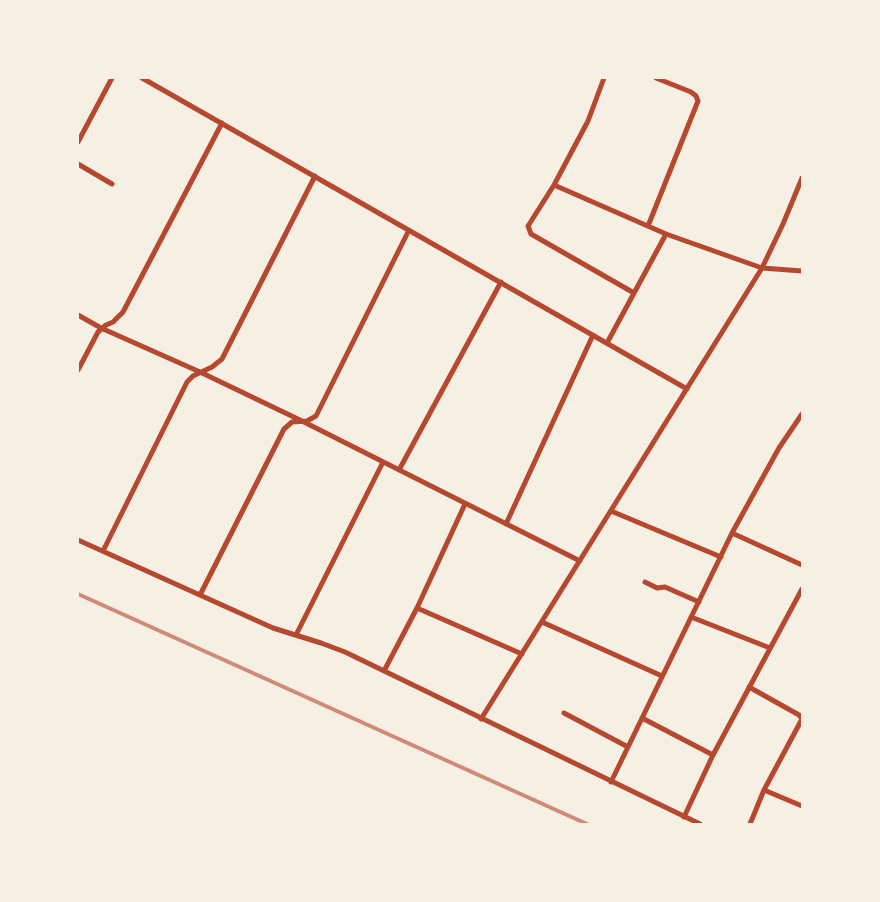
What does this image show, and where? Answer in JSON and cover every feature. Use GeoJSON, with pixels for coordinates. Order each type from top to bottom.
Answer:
{"type":"FeatureCollection","features":[{"type":"Feature","properties":{"kind":"street"},"geometry":{"type":"LineString","coordinates":[[78,142],[112,78]]}},
{"type":"Feature","properties":{"kind":"street"},"geometry":{"type":"LineString","coordinates":[[142,78],[687,389]]}},
{"type":"Feature","properties":{"kind":"street"},"geometry":{"type":"LineString","coordinates":[[604,78],[588,122],[554,185],[528,226],[531,234],[634,293]]}},
{"type":"Feature","properties":{"kind":"street"},"geometry":{"type":"LineString","coordinates":[[648,226],[698,101],[691,92],[656,78]]}},
{"type":"Feature","properties":{"kind":"street"},"geometry":{"type":"LineString","coordinates":[[78,370],[101,328],[113,322],[123,312],[222,123]]}},
{"type":"Feature","properties":{"kind":"street"},"geometry":{"type":"LineString","coordinates":[[78,164],[112,184]]}},
{"type":"Feature","properties":{"kind":"street"},"geometry":{"type":"LineString","coordinates":[[103,551],[187,382],[200,372],[212,368],[222,359],[315,176]]}},
{"type":"Feature","properties":{"kind":"street"},"geometry":{"type":"LineString","coordinates":[[481,719],[762,268],[802,178]]}},
{"type":"Feature","properties":{"kind":"street"},"geometry":{"type":"LineString","coordinates":[[554,185],[666,234],[762,268],[802,271]]}},
{"type":"Feature","properties":{"kind":"street"},"geometry":{"type":"LineString","coordinates":[[200,595],[284,429],[292,422],[312,419],[316,416],[409,230]]}},
{"type":"Feature","properties":{"kind":"street"},"geometry":{"type":"LineString","coordinates":[[606,343],[666,234]]}},
{"type":"Feature","properties":{"kind":"street"},"geometry":{"type":"LineString","coordinates":[[399,470],[501,282]]}},
{"type":"Feature","properties":{"kind":"street"},"geometry":{"type":"LineString","coordinates":[[78,314],[101,328],[200,372],[302,421],[580,561]]}},
{"type":"Feature","properties":{"kind":"street"},"geometry":{"type":"LineString","coordinates":[[506,524],[593,335]]}},
{"type":"Feature","properties":{"kind":"street"},"geometry":{"type":"LineString","coordinates":[[611,782],[732,533],[779,448],[802,414]]}},
{"type":"Feature","properties":{"kind":"street"},"geometry":{"type":"LineString","coordinates":[[296,635],[383,462]]}},
{"type":"Feature","properties":{"kind":"street"},"geometry":{"type":"LineString","coordinates":[[384,671],[417,608],[465,504]]}},
{"type":"Feature","properties":{"kind":"street"},"geometry":{"type":"LineString","coordinates":[[611,511],[720,557]]}},
{"type":"Feature","properties":{"kind":"street"},"geometry":{"type":"LineString","coordinates":[[732,533],[802,565]]}},
{"type":"Feature","properties":{"kind":"street"},"geometry":{"type":"LineString","coordinates":[[78,540],[272,628],[345,652],[700,824]]}},
{"type":"Feature","properties":{"kind":"street"},"geometry":{"type":"LineString","coordinates":[[646,582],[657,588],[665,587],[699,602]]}},
{"type":"Feature","properties":{"kind":"street"},"geometry":{"type":"LineString","coordinates":[[684,817],[713,755],[802,589]]}},
{"type":"Feature","properties":{"kind":"street"},"geometry":{"type":"LineString","coordinates":[[797,597],[802,600]]}},
{"type":"Feature","properties":{"kind":"street"},"geometry":{"type":"LineString","coordinates":[[417,608],[522,654]]}},
{"type":"Feature","properties":{"kind":"street"},"geometry":{"type":"LineString","coordinates":[[691,618],[770,648]]}},
{"type":"Feature","properties":{"kind":"street"},"geometry":{"type":"LineString","coordinates":[[542,622],[662,676]]}},
{"type":"Feature","properties":{"kind":"street"},"geometry":{"type":"LineString","coordinates":[[749,687],[799,715],[802,719],[764,790],[750,824]]}},
{"type":"Feature","properties":{"kind":"street"},"geometry":{"type":"LineString","coordinates":[[564,713],[628,747]]}},
{"type":"Feature","properties":{"kind":"street"},"geometry":{"type":"LineString","coordinates":[[642,718],[713,755]]}},
{"type":"Feature","properties":{"kind":"street"},"geometry":{"type":"LineString","coordinates":[[764,790],[802,806]]}},
{"type":"Feature","properties":{"kind":"railway"},"geometry":{"type":"LineString","coordinates":[[78,594],[587,824]]}}]}
